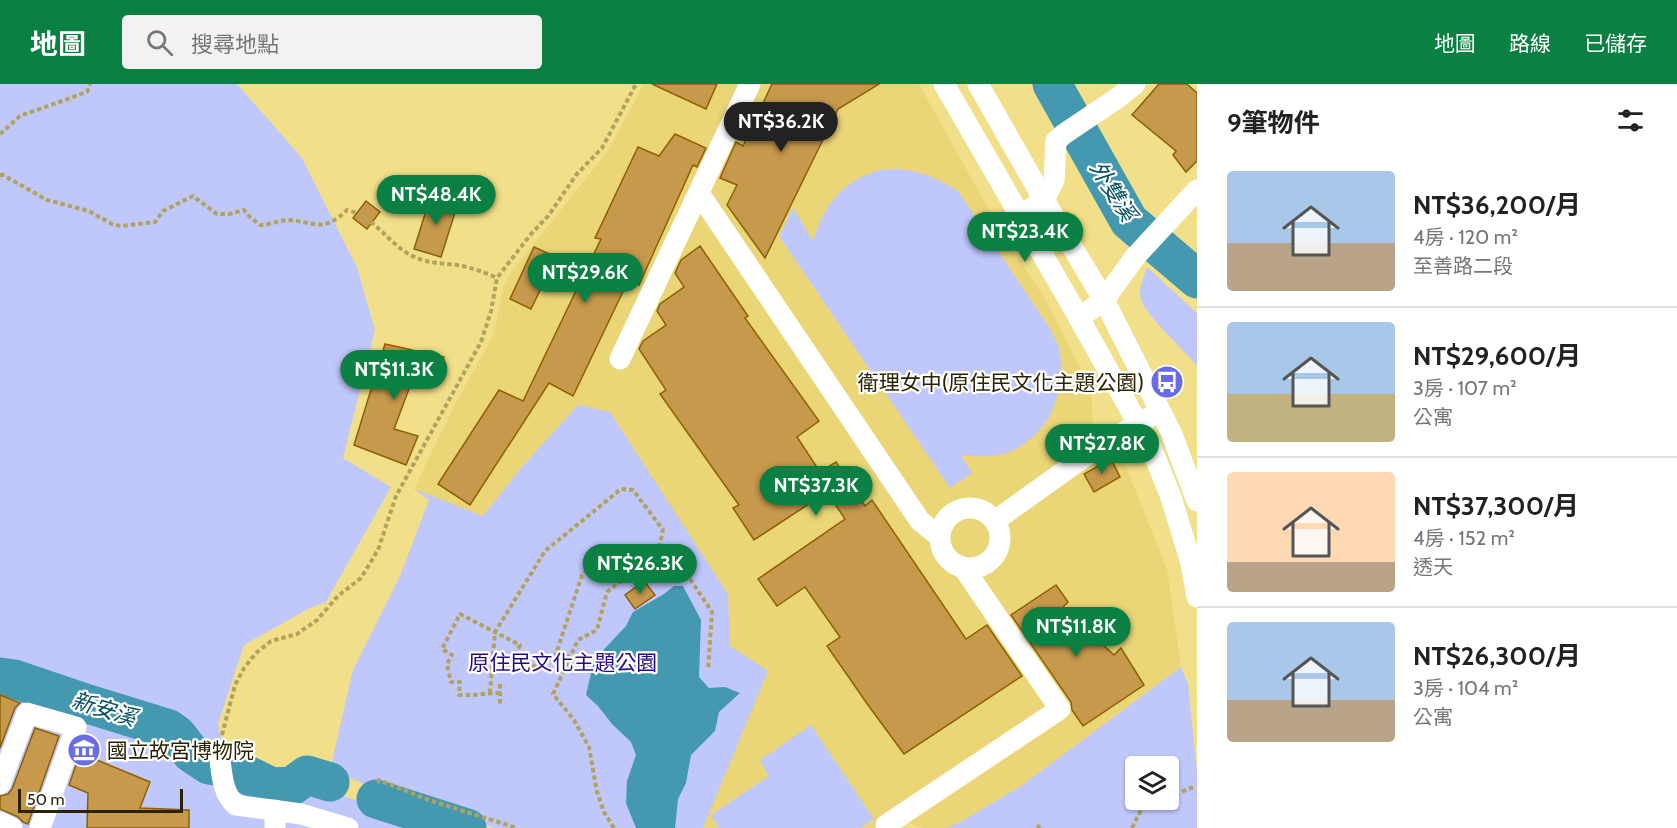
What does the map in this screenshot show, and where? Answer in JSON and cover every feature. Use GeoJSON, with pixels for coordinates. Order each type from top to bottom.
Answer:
{"type":"FeatureCollection","features":[{"type":"Feature","properties":{"kind":"street"},"geometry":{"type":"LineString","coordinates":[[620,359],[750,84]]}},
{"type":"Feature","properties":{"kind":"street"},"geometry":{"type":"LineString","coordinates":[[944,84],[1151,447],[1171,497],[1191,563],[1197,597]]}},
{"type":"Feature","properties":{"kind":"street"},"geometry":{"type":"LineString","coordinates":[[978,84],[1104,300],[1171,432],[1197,501]]}},
{"type":"Feature","properties":{"kind":"street"},"geometry":{"type":"LineString","coordinates":[[1000,230],[1044,200],[1054,180],[1056,141],[1135,84]]}},
{"type":"Feature","properties":{"kind":"street"},"geometry":{"type":"LineString","coordinates":[[1079,318],[1104,300],[1135,257],[1197,190]]}},
{"type":"Feature","properties":{"kind":"street"},"geometry":{"type":"LineString","coordinates":[[699,193],[920,521],[939,536],[946,556],[963,567],[982,566],[991,560],[1000,542],[996,520],[982,510],[973,507],[954,512],[946,519],[939,536]]}},
{"type":"Feature","properties":{"kind":"street"},"geometry":{"type":"LineString","coordinates":[[996,520],[1101,445],[1160,411]]}},
{"type":"Feature","properties":{"kind":"street"},"geometry":{"type":"LineString","coordinates":[[886,825],[1060,709],[963,567]]}},
{"type":"Feature","properties":{"kind":"street"},"geometry":{"type":"LineString","coordinates":[[0,784],[27,713],[76,727],[40,828]]}},
{"type":"Feature","properties":{"kind":"street"},"geometry":{"type":"LineString","coordinates":[[219,753],[227,794],[236,805],[275,819],[301,814],[348,828]]}},
{"type":"Feature","properties":{"kind":"street"},"geometry":{"type":"LineString","coordinates":[[0,822],[12,828]]}},
{"type":"Feature","properties":{"kind":"path"},"geometry":{"type":"LineString","coordinates":[[0,134],[20,116],[87,92],[90,84]]}},
{"type":"Feature","properties":{"kind":"path"},"geometry":{"type":"LineString","coordinates":[[219,753],[235,685],[244,668],[256,653],[271,641],[297,634],[317,620],[338,596],[361,578],[378,550],[396,496],[481,342],[491,311],[497,278],[549,215],[576,175],[602,148],[636,84]]}},
{"type":"Feature","properties":{"kind":"path"},"geometry":{"type":"LineString","coordinates":[[0,175],[47,200],[89,211],[112,224],[121,226],[155,222],[163,211],[193,196],[217,213],[229,214],[244,210],[260,225],[271,225],[285,220],[317,225],[326,224],[347,210],[353,211],[372,223],[408,254],[441,265],[448,264],[483,271],[497,278]]}},
{"type":"Feature","properties":{"kind":"path"},"geometry":{"type":"LineString","coordinates":[[490,693],[495,632],[545,551],[621,489],[633,490],[663,530],[660,544],[639,563],[595,564],[582,575],[555,657]]}},
{"type":"Feature","properties":{"kind":"path"},"geometry":{"type":"LineString","coordinates":[[614,828],[604,812],[597,792],[589,747],[574,720],[553,694],[578,640],[597,630],[607,592],[628,575],[636,584],[676,558],[712,612],[708,670]]}},
{"type":"Feature","properties":{"kind":"path"},"geometry":{"type":"LineString","coordinates":[[500,693],[459,695],[459,682],[451,682],[447,664],[452,655],[442,649],[460,614],[520,645],[513,659],[533,668],[540,655],[570,656]]}},
{"type":"Feature","properties":{"kind":"path"},"geometry":{"type":"LineString","coordinates":[[500,684],[500,704]]}},
{"type":"Feature","properties":{"kind":"path"},"geometry":{"type":"LineString","coordinates":[[378,783],[379,780],[429,800],[517,828]]}},
{"type":"Feature","properties":{"kind":"path"},"geometry":{"type":"LineString","coordinates":[[1179,793],[1196,786]]}},
{"type":"Feature","properties":{"kind":"path"},"geometry":{"type":"LineString","coordinates":[[1132,828],[1141,810]]}},
{"type":"Feature","properties":{"kind":"shaded area"},"geometry":{"type":"Polygon","coordinates":[[[644,84],[919,84],[1000,230],[1047,302],[1091,390],[1093,429],[1107,457],[1125,464],[1167,569],[1181,667],[1021,786],[959,823],[944,828],[922,828],[904,821],[890,828],[703,828],[767,671],[730,646],[728,594],[578,405],[521,468],[483,516],[414,489],[457,400],[493,336],[504,286],[510,274],[607,152],[644,84]]]}},
{"type":"Feature","properties":{"kind":"shaded area"},"geometry":{"type":"Polygon","coordinates":[[[674,586],[683,586],[701,620],[699,677],[709,688],[725,687],[740,693],[719,712],[715,731],[691,755],[686,783],[678,799],[675,828],[636,828],[626,803],[627,781],[636,755],[631,742],[586,695],[594,660],[626,626],[633,612],[674,586]]]}},
{"type":"Feature","properties":{"kind":"green space"},"geometry":{"type":"Polygon","coordinates":[[[0,84],[237,84],[302,158],[357,267],[375,330],[343,458],[391,487],[326,602],[308,609],[244,645],[218,724],[232,784],[236,786],[290,801],[317,787],[437,828],[0,828],[0,84]]]}},
{"type":"Feature","properties":{"kind":"green space"},"geometry":{"type":"Polygon","coordinates":[[[900,169],[930,177],[958,191],[1051,330],[1059,347],[1061,374],[1055,404],[1041,428],[1009,452],[989,456],[961,455],[972,473],[950,488],[779,236],[793,208],[813,241],[822,217],[843,189],[877,171],[900,169]]]}},
{"type":"Feature","properties":{"kind":"green space"},"geometry":{"type":"Polygon","coordinates":[[[1147,267],[1197,313],[1197,366],[1155,321],[1142,303],[1140,292],[1147,267]]]}},
{"type":"Feature","properties":{"kind":"green space","name":"原住民文化主題公園"},"geometry":{"type":"Polygon","coordinates":[[[578,405],[610,412],[728,594],[730,646],[768,671],[703,828],[495,828],[404,800],[330,770],[353,670],[400,576],[429,500],[414,489],[483,516],[521,468],[578,405]]]}},
{"type":"Feature","properties":{"kind":"green space"},"geometry":{"type":"Polygon","coordinates":[[[1181,667],[1188,684],[1197,771],[1197,828],[944,828],[959,823],[1021,786],[1181,667]]]}},
{"type":"Feature","properties":{"kind":"green space"},"geometry":{"type":"Polygon","coordinates":[[[811,725],[874,819],[860,828],[719,828],[711,815],[769,776],[760,760],[811,725]]]}},
{"type":"Feature","properties":{"kind":"building"},"geometry":{"type":"Polygon","coordinates":[[[652,84],[717,84],[706,109],[652,84]]]}},
{"type":"Feature","properties":{"kind":"building"},"geometry":{"type":"Polygon","coordinates":[[[772,84],[879,84],[838,109],[765,258],[727,205],[737,185],[720,178],[736,142],[743,146],[772,84]]]}},
{"type":"Feature","properties":{"kind":"building"},"geometry":{"type":"Polygon","coordinates":[[[1159,84],[1187,84],[1197,93],[1197,161],[1186,172],[1173,155],[1176,151],[1132,115],[1159,84]]]}},
{"type":"Feature","properties":{"kind":"building"},"geometry":{"type":"Polygon","coordinates":[[[675,134],[706,148],[697,167],[693,165],[639,285],[631,275],[573,396],[549,383],[470,505],[438,484],[499,390],[523,401],[601,239],[595,238],[638,147],[659,156],[675,134]]]}},
{"type":"Feature","properties":{"kind":"building"},"geometry":{"type":"Polygon","coordinates":[[[431,195],[458,203],[441,257],[414,249],[431,195]]]}},
{"type":"Feature","properties":{"kind":"building"},"geometry":{"type":"Polygon","coordinates":[[[366,201],[380,212],[367,229],[353,218],[366,201]]]}},
{"type":"Feature","properties":{"kind":"building"},"geometry":{"type":"Polygon","coordinates":[[[700,246],[748,316],[745,318],[819,421],[797,437],[820,472],[836,462],[865,506],[872,500],[966,639],[987,625],[1022,676],[904,754],[827,646],[840,637],[805,587],[777,606],[758,579],[845,519],[827,492],[754,540],[733,508],[739,505],[660,394],[666,390],[639,349],[643,341],[666,325],[657,311],[660,304],[684,287],[675,273],[681,260],[700,246]]]}},
{"type":"Feature","properties":{"kind":"building"},"geometry":{"type":"Polygon","coordinates":[[[534,247],[556,257],[531,309],[510,299],[534,247]]]}},
{"type":"Feature","properties":{"kind":"building"},"geometry":{"type":"Polygon","coordinates":[[[385,344],[444,357],[438,383],[413,378],[394,429],[418,436],[406,465],[354,445],[385,344]]]}},
{"type":"Feature","properties":{"kind":"building"},"geometry":{"type":"Polygon","coordinates":[[[1111,459],[1120,477],[1094,492],[1084,474],[1111,459]]]}},
{"type":"Feature","properties":{"kind":"building"},"geometry":{"type":"Polygon","coordinates":[[[644,581],[655,595],[635,609],[625,595],[644,581]]]}},
{"type":"Feature","properties":{"kind":"building"},"geometry":{"type":"Polygon","coordinates":[[[1056,585],[1068,602],[1061,609],[1077,636],[1100,642],[1114,655],[1121,648],[1144,685],[1083,726],[1072,710],[1071,702],[1011,615],[1056,585]]]}},
{"type":"Feature","properties":{"kind":"building"},"geometry":{"type":"Polygon","coordinates":[[[0,695],[20,703],[15,708],[0,748],[0,695]]]}},
{"type":"Feature","properties":{"kind":"building"},"geometry":{"type":"Polygon","coordinates":[[[35,728],[59,736],[28,824],[0,809],[0,796],[8,794],[12,789],[35,728]]]}},
{"type":"Feature","properties":{"kind":"building"},"geometry":{"type":"Polygon","coordinates":[[[80,753],[150,782],[140,808],[189,810],[189,828],[87,828],[88,793],[69,785],[80,753]]]}},
{"type":"Feature","properties":{"kind":"waterway","name":"外雙溪"},"geometry":{"type":"LineString","coordinates":[[1052,84],[1129,221],[1197,279]]}},
{"type":"Feature","properties":{"kind":"waterway","name":"新安溪"},"geometry":{"type":"LineString","coordinates":[[0,677],[14,679],[169,729],[177,735],[191,753],[209,765],[235,769],[272,787],[292,786],[307,775],[330,782]]}},
{"type":"Feature","properties":{"kind":"waterway","name":"新安溪"},"geometry":{"type":"LineString","coordinates":[[376,799],[467,828]]}},
{"type":"Feature","properties":{"kind":"place","name":"衛理女中(原住民文化主題公園)"},"geometry":{"type":"Point","coordinates":[1167,382]}},
{"type":"Feature","properties":{"kind":"place","name":"國立故宮博物院"},"geometry":{"type":"Point","coordinates":[84,750]}}]}
